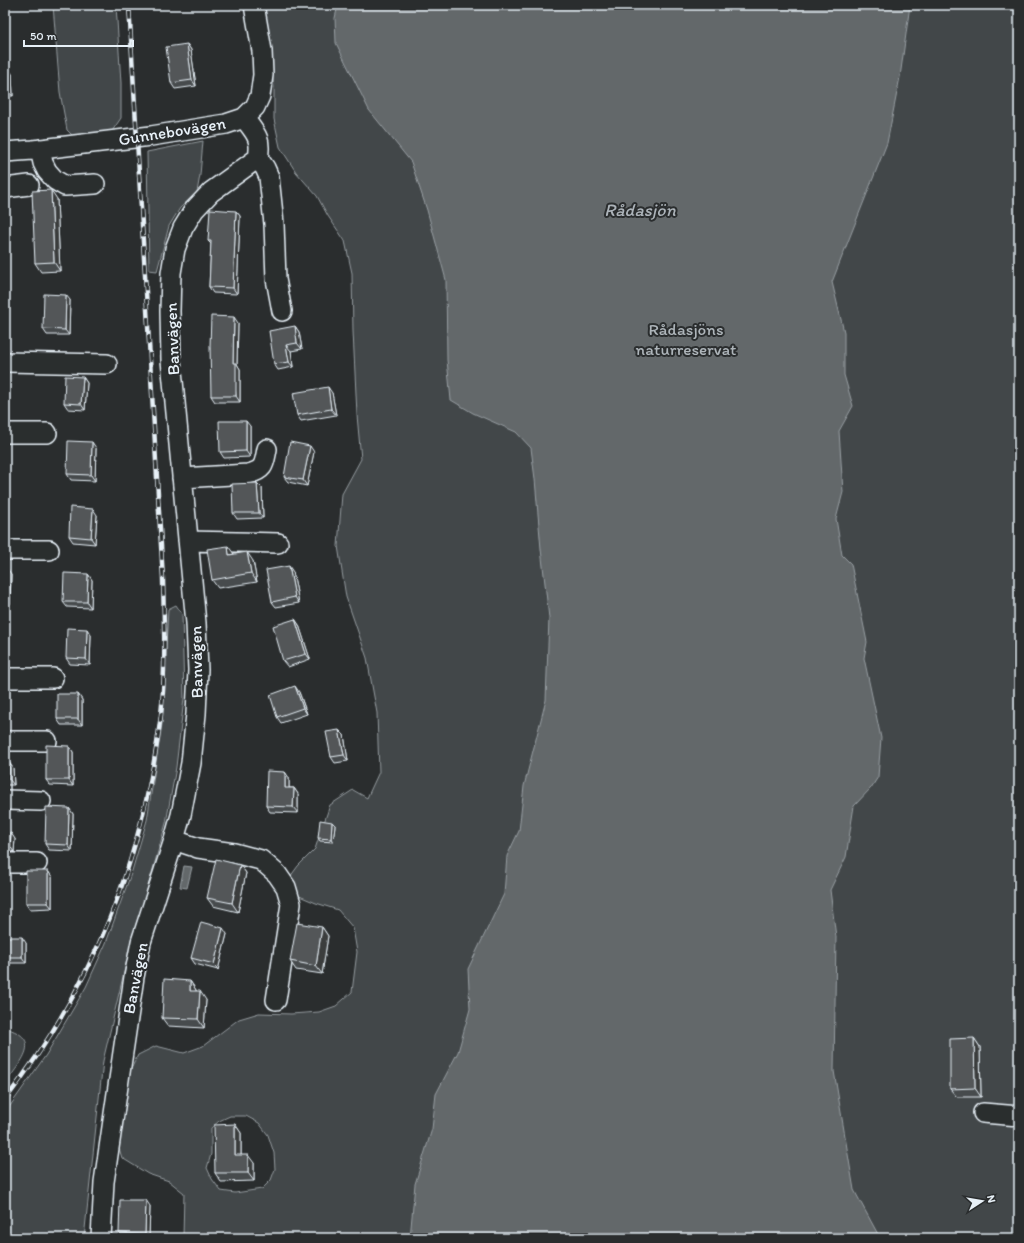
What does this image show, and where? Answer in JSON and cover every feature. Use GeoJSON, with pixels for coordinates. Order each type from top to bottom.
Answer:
{"type":"FeatureCollection","features":[{"type":"Feature","properties":{"kind":"street","name":"Gunnebovägen"},"geometry":{"type":"LineString","coordinates":[[5,152],[151,136],[226,124],[244,118],[255,107],[260,96],[263,75],[262,51],[254,5]]}},
{"type":"Feature","properties":{"kind":"street"},"geometry":{"type":"LineString","coordinates":[[244,118],[258,137],[260,147],[258,158],[269,177],[274,224],[276,279],[282,311]]}},
{"type":"Feature","properties":{"kind":"street"},"geometry":{"type":"LineString","coordinates":[[40,149],[43,163],[47,171],[55,180],[65,186],[95,184]]}},
{"type":"Feature","properties":{"kind":"street","name":"Banvägen"},"geometry":{"type":"LineString","coordinates":[[101,1238],[104,1182],[134,977],[141,942],[181,815],[191,762],[196,714],[198,670],[172,360],[170,318],[171,273],[175,249],[183,228],[194,210],[212,192],[258,158]]}},
{"type":"Feature","properties":{"kind":"street"},"geometry":{"type":"LineString","coordinates":[[5,188],[29,184]]}},
{"type":"Feature","properties":{"kind":"street"},"geometry":{"type":"LineString","coordinates":[[5,362],[107,364]]}},
{"type":"Feature","properties":{"kind":"street"},"geometry":{"type":"LineString","coordinates":[[5,433],[47,433]]}},
{"type":"Feature","properties":{"kind":"street"},"geometry":{"type":"LineString","coordinates":[[182,478],[248,474],[255,472],[261,469],[264,465],[268,449]]}},
{"type":"Feature","properties":{"kind":"street"},"geometry":{"type":"LineString","coordinates":[[188,541],[278,543]]}},
{"type":"Feature","properties":{"kind":"street"},"geometry":{"type":"LineString","coordinates":[[5,550],[49,550]]}},
{"type":"Feature","properties":{"kind":"street"},"geometry":{"type":"LineString","coordinates":[[5,678],[53,678]]}},
{"type":"Feature","properties":{"kind":"street"},"geometry":{"type":"LineString","coordinates":[[5,741],[47,741]]}},
{"type":"Feature","properties":{"kind":"street"},"geometry":{"type":"LineString","coordinates":[[5,800],[41,801]]}},
{"type":"Feature","properties":{"kind":"street"},"geometry":{"type":"LineString","coordinates":[[174,840],[198,848],[234,852],[261,860],[277,874],[286,887],[291,904],[276,1000]]}},
{"type":"Feature","properties":{"kind":"street"},"geometry":{"type":"LineString","coordinates":[[5,863],[37,863]]}},
{"type":"Feature","properties":{"kind":"street"},"geometry":{"type":"LineString","coordinates":[[983,1113],[1019,1116]]}},
{"type":"Feature","properties":{"kind":"green space"},"geometry":{"type":"Polygon","coordinates":[[[53,5],[116,5],[121,83],[121,118],[108,137],[77,140],[67,130],[60,92],[53,5]]]}},
{"type":"Feature","properties":{"kind":"green space","name":"Rådasjöns naturreservat"},"geometry":{"type":"Polygon","coordinates":[[[260,5],[1019,5],[1019,1238],[183,1238],[184,1193],[169,1181],[148,1174],[122,1158],[118,1145],[127,1077],[138,1055],[156,1046],[184,1053],[203,1046],[239,1019],[259,1013],[291,1014],[319,1012],[336,1006],[352,992],[357,952],[353,928],[338,910],[297,895],[287,881],[298,866],[315,849],[330,805],[353,790],[367,798],[379,772],[377,713],[367,658],[346,597],[338,546],[342,494],[361,459],[357,415],[352,273],[345,241],[328,216],[317,196],[296,172],[280,147],[274,119],[274,87],[260,5]],[[230,1116],[219,1121],[211,1128],[211,1154],[207,1168],[212,1179],[221,1191],[235,1193],[262,1189],[271,1180],[275,1169],[274,1153],[268,1135],[259,1123],[246,1116],[230,1116]]]}},
{"type":"Feature","properties":{"kind":"green space"},"geometry":{"type":"Polygon","coordinates":[[[203,141],[197,192],[180,208],[169,226],[157,271],[149,270],[147,152],[203,141]]]}},
{"type":"Feature","properties":{"kind":"green space"},"geometry":{"type":"Polygon","coordinates":[[[176,605],[182,614],[184,699],[176,767],[166,823],[125,968],[103,1061],[84,1238],[5,1238],[5,1113],[46,1055],[86,987],[106,943],[132,871],[147,820],[162,724],[168,609],[176,605]]]}},
{"type":"Feature","properties":{"kind":"green space"},"geometry":{"type":"Polygon","coordinates":[[[5,1028],[24,1038],[27,1045],[26,1052],[22,1060],[5,1084],[5,1028]]]}},
{"type":"Feature","properties":{"kind":"water","name":"Rådasjön"},"geometry":{"type":"Polygon","coordinates":[[[338,5],[910,5],[900,77],[887,143],[832,282],[844,332],[844,375],[853,406],[839,431],[843,492],[836,519],[842,555],[851,564],[867,642],[864,658],[881,738],[878,777],[871,788],[854,806],[846,857],[830,890],[836,937],[834,1071],[854,1190],[880,1238],[410,1238],[415,1184],[432,1129],[436,1094],[458,1052],[470,1009],[468,969],[504,894],[507,856],[519,831],[524,786],[546,700],[549,618],[531,448],[516,432],[473,413],[451,400],[447,360],[446,280],[427,210],[411,162],[369,110],[336,43],[335,18],[338,5]]]}},
{"type":"Feature","properties":{"kind":"water"},"geometry":{"type":"Polygon","coordinates":[[[184,866],[192,867],[187,888],[180,887],[184,866]]]}},
{"type":"Feature","properties":{"kind":"building"},"geometry":{"type":"Polygon","coordinates":[[[187,44],[192,80],[171,83],[166,47],[187,44]]]}},
{"type":"Feature","properties":{"kind":"building"},"geometry":{"type":"Polygon","coordinates":[[[6,65],[6,88],[5,88],[6,65]]]}},
{"type":"Feature","properties":{"kind":"building"},"geometry":{"type":"Polygon","coordinates":[[[51,190],[54,262],[35,263],[32,191],[51,190]]]}},
{"type":"Feature","properties":{"kind":"building"},"geometry":{"type":"Polygon","coordinates":[[[210,209],[236,211],[233,288],[209,287],[211,241],[208,241],[210,209]]]}},
{"type":"Feature","properties":{"kind":"building"},"geometry":{"type":"Polygon","coordinates":[[[44,294],[66,295],[65,330],[43,329],[44,294]]]}},
{"type":"Feature","properties":{"kind":"building"},"geometry":{"type":"Polygon","coordinates":[[[211,316],[234,317],[233,363],[236,363],[236,396],[211,396],[211,316]]]}},
{"type":"Feature","properties":{"kind":"building"},"geometry":{"type":"Polygon","coordinates":[[[295,326],[297,343],[286,345],[289,362],[274,364],[269,331],[295,326]]]}},
{"type":"Feature","properties":{"kind":"building"},"geometry":{"type":"Polygon","coordinates":[[[65,376],[83,377],[81,404],[64,403],[65,376]]]}},
{"type":"Feature","properties":{"kind":"building"},"geometry":{"type":"Polygon","coordinates":[[[328,387],[331,409],[297,415],[293,393],[328,387]]]}},
{"type":"Feature","properties":{"kind":"building"},"geometry":{"type":"Polygon","coordinates":[[[219,421],[246,421],[246,451],[220,452],[219,421]]]}},
{"type":"Feature","properties":{"kind":"building"},"geometry":{"type":"Polygon","coordinates":[[[68,441],[92,442],[91,475],[67,474],[68,441]]]}},
{"type":"Feature","properties":{"kind":"building"},"geometry":{"type":"Polygon","coordinates":[[[290,442],[310,446],[303,480],[284,477],[290,442]]]}},
{"type":"Feature","properties":{"kind":"building"},"geometry":{"type":"Polygon","coordinates":[[[257,483],[259,513],[233,513],[232,484],[257,483]]]}},
{"type":"Feature","properties":{"kind":"building"},"geometry":{"type":"Polygon","coordinates":[[[70,507],[93,509],[91,538],[69,536],[70,507]]]}},
{"type":"Feature","properties":{"kind":"building"},"geometry":{"type":"Polygon","coordinates":[[[228,546],[229,555],[247,552],[251,573],[212,580],[207,549],[228,546]]]}},
{"type":"Feature","properties":{"kind":"building"},"geometry":{"type":"Polygon","coordinates":[[[289,566],[295,597],[272,602],[266,570],[289,566]]]}},
{"type":"Feature","properties":{"kind":"building"},"geometry":{"type":"Polygon","coordinates":[[[5,568],[7,568],[6,599],[5,599],[5,568]]]}},
{"type":"Feature","properties":{"kind":"building"},"geometry":{"type":"Polygon","coordinates":[[[64,573],[88,574],[87,602],[63,602],[64,573]]]}},
{"type":"Feature","properties":{"kind":"building"},"geometry":{"type":"Polygon","coordinates":[[[295,619],[306,654],[283,661],[273,626],[295,619]]]}},
{"type":"Feature","properties":{"kind":"building"},"geometry":{"type":"Polygon","coordinates":[[[67,628],[87,629],[86,659],[66,658],[67,628]]]}},
{"type":"Feature","properties":{"kind":"building"},"geometry":{"type":"Polygon","coordinates":[[[295,686],[303,708],[277,717],[270,695],[295,686]]]}},
{"type":"Feature","properties":{"kind":"building"},"geometry":{"type":"Polygon","coordinates":[[[57,694],[78,694],[78,719],[57,719],[57,694]]]}},
{"type":"Feature","properties":{"kind":"building"},"geometry":{"type":"Polygon","coordinates":[[[339,730],[344,755],[331,757],[326,732],[339,730]]]}},
{"type":"Feature","properties":{"kind":"building"},"geometry":{"type":"Polygon","coordinates":[[[46,745],[69,746],[69,780],[46,780],[46,745]]]}},
{"type":"Feature","properties":{"kind":"building"},"geometry":{"type":"Polygon","coordinates":[[[5,762],[9,762],[9,779],[5,779],[5,762]]]}},
{"type":"Feature","properties":{"kind":"building"},"geometry":{"type":"Polygon","coordinates":[[[267,771],[285,772],[285,788],[294,788],[293,807],[266,806],[267,771]]]}},
{"type":"Feature","properties":{"kind":"building"},"geometry":{"type":"Polygon","coordinates":[[[46,807],[69,808],[68,845],[45,844],[46,807]]]}},
{"type":"Feature","properties":{"kind":"building"},"geometry":{"type":"Polygon","coordinates":[[[320,820],[332,822],[331,839],[318,838],[320,820]]]}},
{"type":"Feature","properties":{"kind":"building"},"geometry":{"type":"Polygon","coordinates":[[[5,833],[11,833],[10,846],[5,846],[5,833]]]}},
{"type":"Feature","properties":{"kind":"building"},"geometry":{"type":"Polygon","coordinates":[[[216,859],[240,865],[232,903],[207,898],[216,859]]]}},
{"type":"Feature","properties":{"kind":"building"},"geometry":{"type":"Polygon","coordinates":[[[26,871],[48,871],[48,903],[26,903],[26,871]]]}},
{"type":"Feature","properties":{"kind":"building"},"geometry":{"type":"Polygon","coordinates":[[[201,922],[223,928],[214,964],[191,958],[201,922]]]}},
{"type":"Feature","properties":{"kind":"building"},"geometry":{"type":"Polygon","coordinates":[[[297,923],[322,927],[316,966],[290,961],[297,923]]]}},
{"type":"Feature","properties":{"kind":"building"},"geometry":{"type":"Polygon","coordinates":[[[5,937],[22,937],[22,957],[5,957],[5,937]]]}},
{"type":"Feature","properties":{"kind":"building"},"geometry":{"type":"Polygon","coordinates":[[[164,979],[190,981],[190,991],[200,991],[198,1019],[162,1018],[164,979]]]}},
{"type":"Feature","properties":{"kind":"building"},"geometry":{"type":"Polygon","coordinates":[[[974,1038],[975,1088],[950,1089],[950,1039],[974,1038]]]}},
{"type":"Feature","properties":{"kind":"building"},"geometry":{"type":"Polygon","coordinates":[[[235,1124],[235,1155],[248,1155],[248,1173],[215,1173],[214,1125],[235,1124]]]}},
{"type":"Feature","properties":{"kind":"building"},"geometry":{"type":"Polygon","coordinates":[[[120,1200],[146,1200],[145,1234],[119,1233],[120,1200]]]}},
{"type":"Feature","properties":{"kind":"railway"},"geometry":{"type":"LineString","coordinates":[[5,1100],[37,1056],[64,1012],[89,966],[110,918],[127,870],[142,820],[153,768],[163,698],[163,579],[129,5]]}}]}
